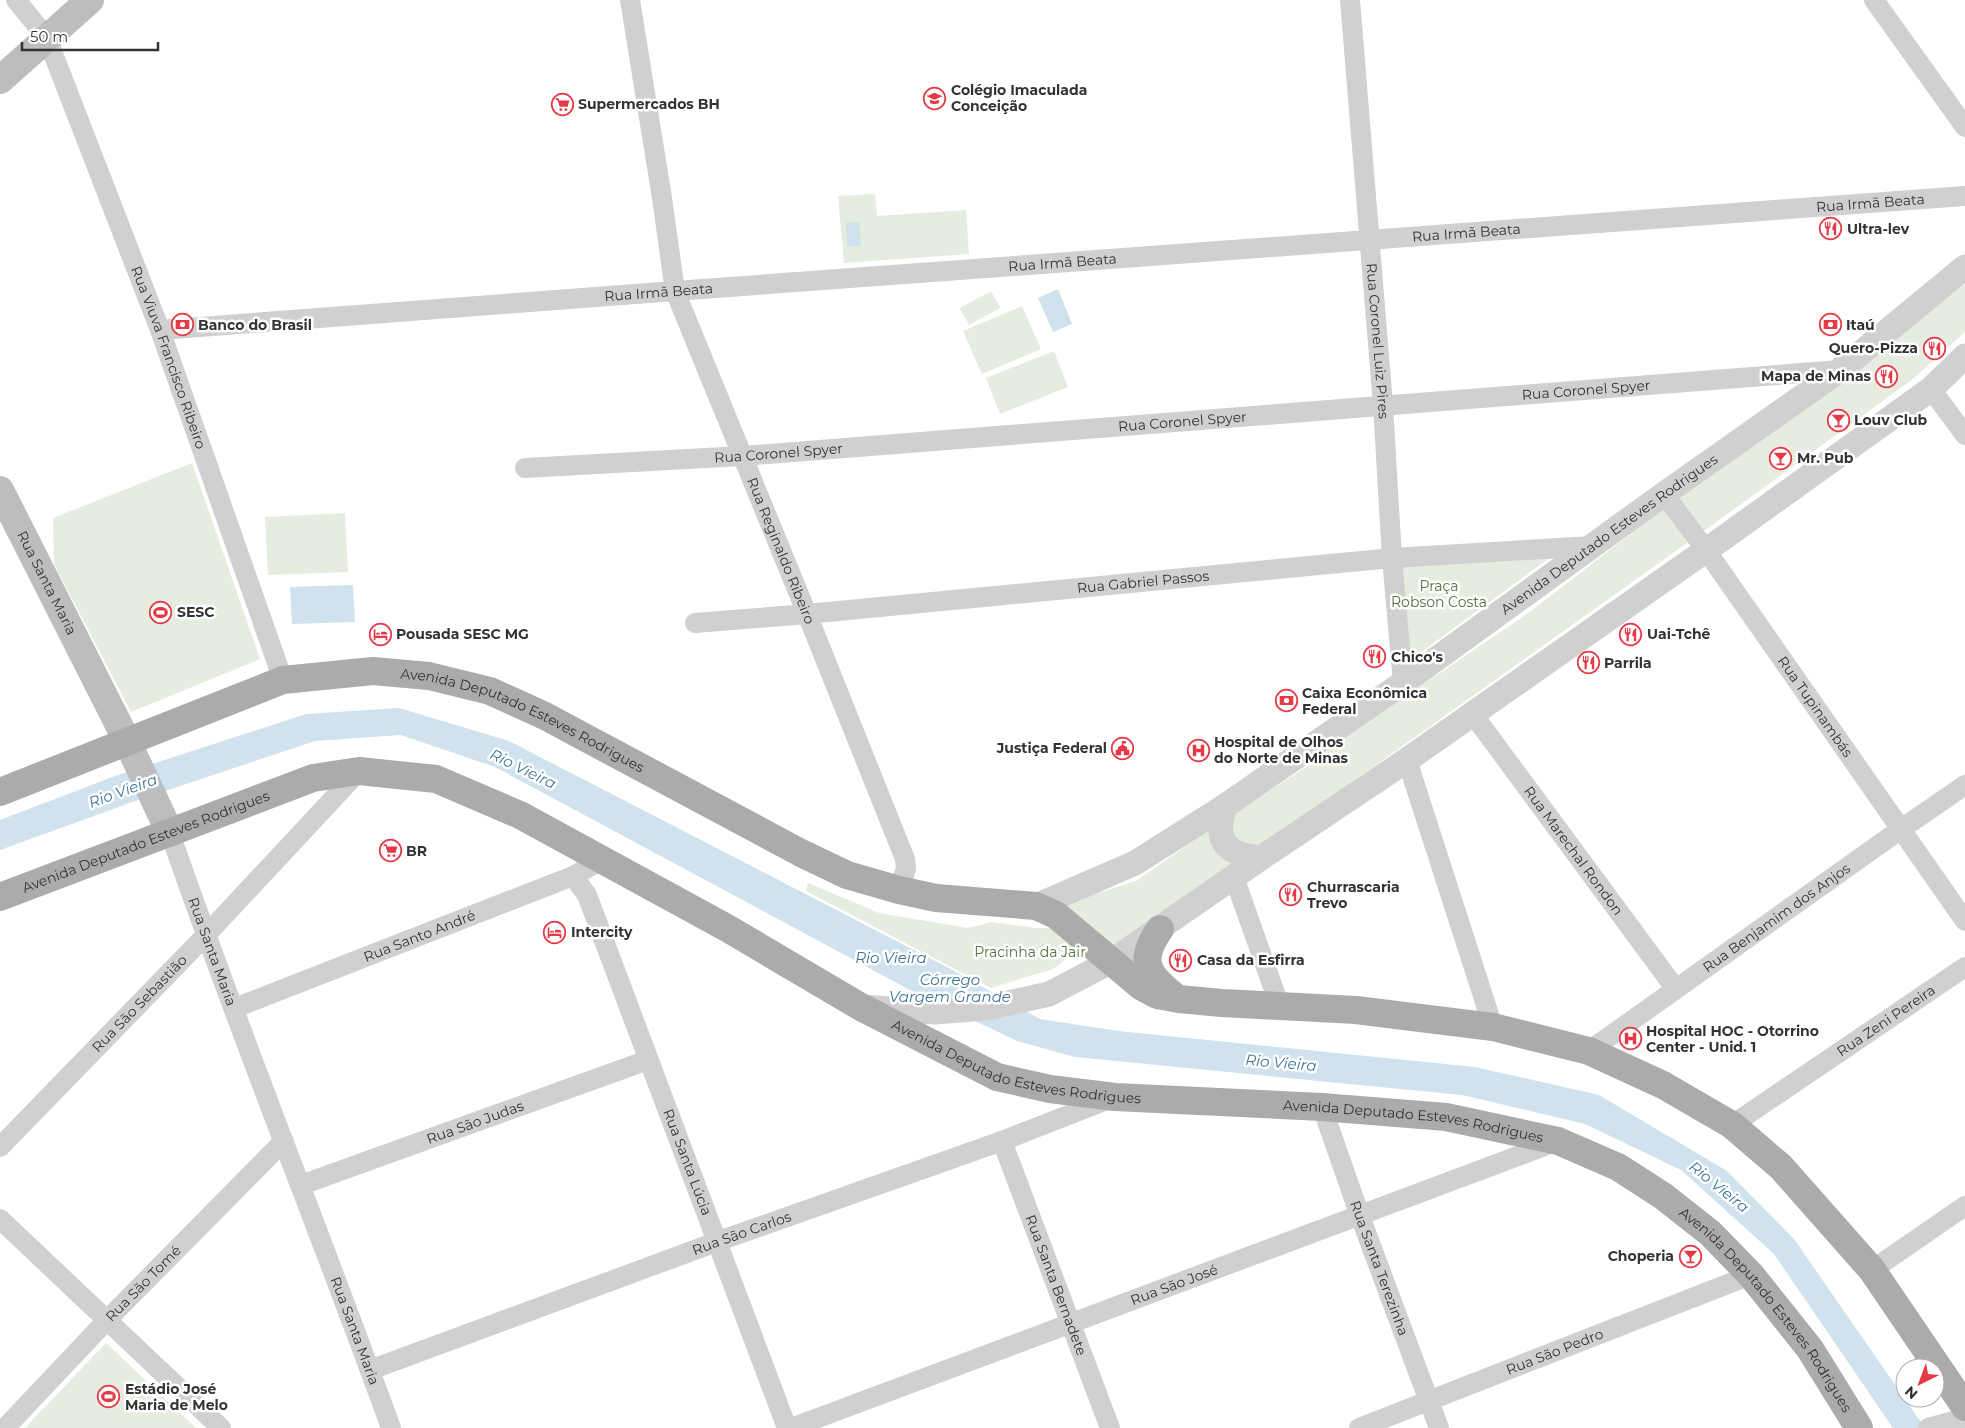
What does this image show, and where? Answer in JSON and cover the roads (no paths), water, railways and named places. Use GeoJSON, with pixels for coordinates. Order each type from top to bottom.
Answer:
{"type":"FeatureCollection","features":[{"type":"Feature","properties":{"kind":"main road"},"geometry":{"type":"LineString","coordinates":[[0,80],[90,0]]}},
{"type":"Feature","properties":{"kind":"main road","name":"Rua Santa Maria"},"geometry":{"type":"LineString","coordinates":[[0,490],[132,752],[166,824]]}},
{"type":"Feature","properties":{"kind":"main road","name":"Avenida Deputado Esteves Rodrigues"},"geometry":{"type":"LineString","coordinates":[[0,792],[132,752],[283,680],[373,671],[429,676],[490,692],[545,716],[809,857],[847,875],[899,890],[936,898],[1036,906],[1056,915],[1149,992],[1178,999],[1280,1007],[1356,1010],[1493,1028],[1589,1051],[1663,1085],[1732,1126],[1781,1167],[1872,1270],[1961,1415]]}},
{"type":"Feature","properties":{"kind":"main road","name":"Avenida Deputado Esteves Rodrigues"},"geometry":{"type":"LineString","coordinates":[[0,897],[166,824],[313,778],[359,770],[436,779],[520,815],[727,928],[861,1007],[997,1077],[1050,1089],[1115,1097],[1322,1107],[1446,1117],[1558,1141],[1618,1167],[1663,1196],[1710,1233],[1751,1275],[1810,1349],[1859,1428]]}},
{"type":"Feature","properties":{"kind":"main road"},"geometry":{"type":"LineString","coordinates":[[1160,928],[1150,944],[1146,960],[1159,984],[1178,999]]}},
{"type":"Feature","properties":{"kind":"street","name":"Rua Viuva Francisco Ribeiro"},"geometry":{"type":"LineString","coordinates":[[16,0],[47,38],[160,330],[283,680]]}},
{"type":"Feature","properties":{"kind":"street","name":"Rua Reginaldo Ribeiro"},"geometry":{"type":"LineString","coordinates":[[630,0],[675,291],[905,859],[906,869],[899,890]]}},
{"type":"Feature","properties":{"kind":"street","name":"Rua Coronel Luiz Pires"},"geometry":{"type":"LineString","coordinates":[[1350,0],[1383,405],[1392,558],[1403,684]]}},
{"type":"Feature","properties":{"kind":"street"},"geometry":{"type":"LineString","coordinates":[[1874,0],[1965,127]]}},
{"type":"Feature","properties":{"kind":"street","name":"Rua Irmã Beata"},"geometry":{"type":"LineString","coordinates":[[160,330],[1965,196]]}},
{"type":"Feature","properties":{"kind":"street","name":"Avenida Deputado Esteves Rodrigues"},"geometry":{"type":"LineString","coordinates":[[1036,906],[1136,863],[1225,806],[1403,684],[1664,494],[1840,370],[1965,267]]}},
{"type":"Feature","properties":{"kind":"street","name":"Avenida Deputado Esteves Rodrigues"},"geometry":{"type":"LineString","coordinates":[[861,1007],[935,1012],[986,1008],[1049,994],[1112,961],[1260,858],[1407,760],[1706,550],[1930,388],[1965,356]]}},
{"type":"Feature","properties":{"kind":"street","name":"Rua Coronel Spyer"},"geometry":{"type":"LineString","coordinates":[[525,468],[742,456],[1840,370]]}},
{"type":"Feature","properties":{"kind":"street"},"geometry":{"type":"LineString","coordinates":[[1930,388],[1965,434]]}},
{"type":"Feature","properties":{"kind":"street","name":"Rua Tupinambás"},"geometry":{"type":"LineString","coordinates":[[1664,494],[1706,550],[1965,921]]}},
{"type":"Feature","properties":{"kind":"street","name":"Rua Gabriel Passos"},"geometry":{"type":"LineString","coordinates":[[695,623],[1392,558],[1593,546]]}},
{"type":"Feature","properties":{"kind":"street","name":"Rua Marechal Rondon"},"geometry":{"type":"LineString","coordinates":[[1472,713],[1676,988]]}},
{"type":"Feature","properties":{"kind":"street"},"geometry":{"type":"LineString","coordinates":[[1407,760],[1493,1028]]}},
{"type":"Feature","properties":{"kind":"street","name":"Rua São Sebastião"},"geometry":{"type":"LineString","coordinates":[[0,1147],[206,935],[359,770]]}},
{"type":"Feature","properties":{"kind":"street","name":"Rua Benjamim dos Anjos"},"geometry":{"type":"LineString","coordinates":[[1589,1051],[1965,785]]}},
{"type":"Feature","properties":{"kind":"street"},"geometry":{"type":"LineString","coordinates":[[1225,806],[1220,822],[1220,834],[1224,842],[1242,856],[1260,858]]}},
{"type":"Feature","properties":{"kind":"street","name":"Rua Santa Maria"},"geometry":{"type":"LineString","coordinates":[[166,824],[391,1428]]}},
{"type":"Feature","properties":{"kind":"street"},"geometry":{"type":"LineString","coordinates":[[587,895],[602,860]]}},
{"type":"Feature","properties":{"kind":"street","name":"Rua Santo André"},"geometry":{"type":"LineString","coordinates":[[234,1008],[573,876],[602,860]]}},
{"type":"Feature","properties":{"kind":"street","name":"Rua Santa Lúcia"},"geometry":{"type":"LineString","coordinates":[[573,876],[587,895],[789,1428]]}},
{"type":"Feature","properties":{"kind":"street"},"geometry":{"type":"LineString","coordinates":[[1234,877],[1280,1007]]}},
{"type":"Feature","properties":{"kind":"street","name":"Rua Zeni Pereira"},"geometry":{"type":"LineString","coordinates":[[1732,1126],[1965,967]]}},
{"type":"Feature","properties":{"kind":"street","name":"Rua São Judas"},"geometry":{"type":"LineString","coordinates":[[301,1185],[648,1060]]}},
{"type":"Feature","properties":{"kind":"street","name":"Rua São Carlos"},"geometry":{"type":"LineString","coordinates":[[370,1370],[719,1241],[1002,1141],[1115,1097]]}},
{"type":"Feature","properties":{"kind":"street","name":"Rua Santa Terezinha"},"geometry":{"type":"LineString","coordinates":[[1322,1107],[1360,1216],[1439,1428]]}},
{"type":"Feature","properties":{"kind":"street","name":"Rua São Tomé"},"geometry":{"type":"LineString","coordinates":[[5,1428],[107,1320],[284,1141]]}},
{"type":"Feature","properties":{"kind":"street","name":"Rua Santa Bernadete"},"geometry":{"type":"LineString","coordinates":[[1002,1141],[1110,1428]]}},
{"type":"Feature","properties":{"kind":"street","name":"Rua São José"},"geometry":{"type":"LineString","coordinates":[[789,1428],[1558,1141]]}},
{"type":"Feature","properties":{"kind":"street"},"geometry":{"type":"LineString","coordinates":[[1872,1270],[1965,1206]]}},
{"type":"Feature","properties":{"kind":"street"},"geometry":{"type":"LineString","coordinates":[[0,1218],[221,1428]]}},
{"type":"Feature","properties":{"kind":"street","name":"Rua São Pedro"},"geometry":{"type":"LineString","coordinates":[[1359,1428],[1751,1275]]}},
{"type":"Feature","properties":{"kind":"street"},"geometry":{"type":"LineString","coordinates":[[1928,1428],[1961,1415]]}},
{"type":"Feature","properties":{"kind":"water"},"geometry":{"type":"Polygon","coordinates":[[[860,222],[861,246],[847,247],[846,223],[860,222]]]}},
{"type":"Feature","properties":{"kind":"water"},"geometry":{"type":"Polygon","coordinates":[[[1058,289],[1072,324],[1053,332],[1038,298],[1058,289]]]}},
{"type":"Feature","properties":{"kind":"water"},"geometry":{"type":"Polygon","coordinates":[[[353,585],[355,622],[292,624],[290,587],[353,585]]]}},
{"type":"Feature","properties":{"kind":"water"},"geometry":{"type":"Polygon","coordinates":[[[399,708],[509,741],[947,967],[1040,1019],[1118,1031],[1475,1067],[1599,1095],[1727,1171],[1794,1239],[1895,1385],[1895,1408],[1911,1408],[1925,1428],[1893,1428],[1774,1254],[1681,1170],[1585,1124],[1462,1095],[1075,1057],[1017,1041],[908,989],[495,767],[401,735],[315,741],[138,800],[0,850],[0,820],[115,776],[306,714],[399,708]]]}},
{"type":"Feature","properties":{"kind":"place","name":"Colégio Imaculada Conceição"},"geometry":{"type":"Point","coordinates":[935,98]}},
{"type":"Feature","properties":{"kind":"place","name":"Supermercados BH"},"geometry":{"type":"Point","coordinates":[562,104]}},
{"type":"Feature","properties":{"kind":"place","name":"Ultra-lev"},"geometry":{"type":"Point","coordinates":[1831,229]}},
{"type":"Feature","properties":{"kind":"place","name":"Banco do Brasil"},"geometry":{"type":"Point","coordinates":[182,325]}},
{"type":"Feature","properties":{"kind":"place","name":"Itaú"},"geometry":{"type":"Point","coordinates":[1830,325]}},
{"type":"Feature","properties":{"kind":"place","name":"Quero-Pizza"},"geometry":{"type":"Point","coordinates":[1934,348]}},
{"type":"Feature","properties":{"kind":"place","name":"Mapa de Minas"},"geometry":{"type":"Point","coordinates":[1887,376]}},
{"type":"Feature","properties":{"kind":"place","name":"Louv Club"},"geometry":{"type":"Point","coordinates":[1838,420]}},
{"type":"Feature","properties":{"kind":"place","name":"Mr. Pub"},"geometry":{"type":"Point","coordinates":[1781,458]}},
{"type":"Feature","properties":{"kind":"place","name":"SESC"},"geometry":{"type":"Point","coordinates":[161,612]}},
{"type":"Feature","properties":{"kind":"place","name":"Pousada SESC MG"},"geometry":{"type":"Point","coordinates":[380,634]}},
{"type":"Feature","properties":{"kind":"place","name":"Uai-Tchê"},"geometry":{"type":"Point","coordinates":[1631,634]}},
{"type":"Feature","properties":{"kind":"place","name":"Chico's"},"geometry":{"type":"Point","coordinates":[1375,657]}},
{"type":"Feature","properties":{"kind":"place","name":"Parrila"},"geometry":{"type":"Point","coordinates":[1588,663]}},
{"type":"Feature","properties":{"kind":"place","name":"Caixa Econômica Federal"},"geometry":{"type":"Point","coordinates":[1286,701]}},
{"type":"Feature","properties":{"kind":"place","name":"Justiça Federal"},"geometry":{"type":"Point","coordinates":[1123,748]}},
{"type":"Feature","properties":{"kind":"place","name":"Hospital de Olhos do Norte de Minas"},"geometry":{"type":"Point","coordinates":[1198,750]}},
{"type":"Feature","properties":{"kind":"place","name":"BR"},"geometry":{"type":"Point","coordinates":[390,851]}},
{"type":"Feature","properties":{"kind":"place","name":"Churrascaria Trevo"},"geometry":{"type":"Point","coordinates":[1291,895]}},
{"type":"Feature","properties":{"kind":"place","name":"Intercity"},"geometry":{"type":"Point","coordinates":[555,932]}},
{"type":"Feature","properties":{"kind":"place","name":"Casa da Esfirra"},"geometry":{"type":"Point","coordinates":[1181,960]}},
{"type":"Feature","properties":{"kind":"place","name":"Hospital HOC - Otorrino Center - Unid. 1"},"geometry":{"type":"Point","coordinates":[1630,1039]}},
{"type":"Feature","properties":{"kind":"place","name":"Choperia"},"geometry":{"type":"Point","coordinates":[1690,1256]}},
{"type":"Feature","properties":{"kind":"place","name":"Estádio José Maria de Melo"},"geometry":{"type":"Point","coordinates":[109,1397]}},
{"type":"Feature","properties":{"kind":"park label","name":"Praça Robson Costa"},"geometry":{"type":"Point","coordinates":[1439,594]}},
{"type":"Feature","properties":{"kind":"park label","name":"Pracinha da Jair"},"geometry":{"type":"Point","coordinates":[1030,952]}},
{"type":"Feature","properties":{"kind":"water label","name":"Rio Vieira"},"geometry":{"type":"Point","coordinates":[523,769]}},
{"type":"Feature","properties":{"kind":"water label","name":"Rio Vieira"},"geometry":{"type":"Point","coordinates":[123,791]}},
{"type":"Feature","properties":{"kind":"water label","name":"Rio Vieira"},"geometry":{"type":"Point","coordinates":[891,958]}},
{"type":"Feature","properties":{"kind":"water label","name":"Córrego Vargem Grande"},"geometry":{"type":"Point","coordinates":[950,988]}},
{"type":"Feature","properties":{"kind":"water label","name":"Rio Vieira"},"geometry":{"type":"Point","coordinates":[1281,1063]}},
{"type":"Feature","properties":{"kind":"water label","name":"Rio Vieira"},"geometry":{"type":"Point","coordinates":[1719,1187]}}]}
